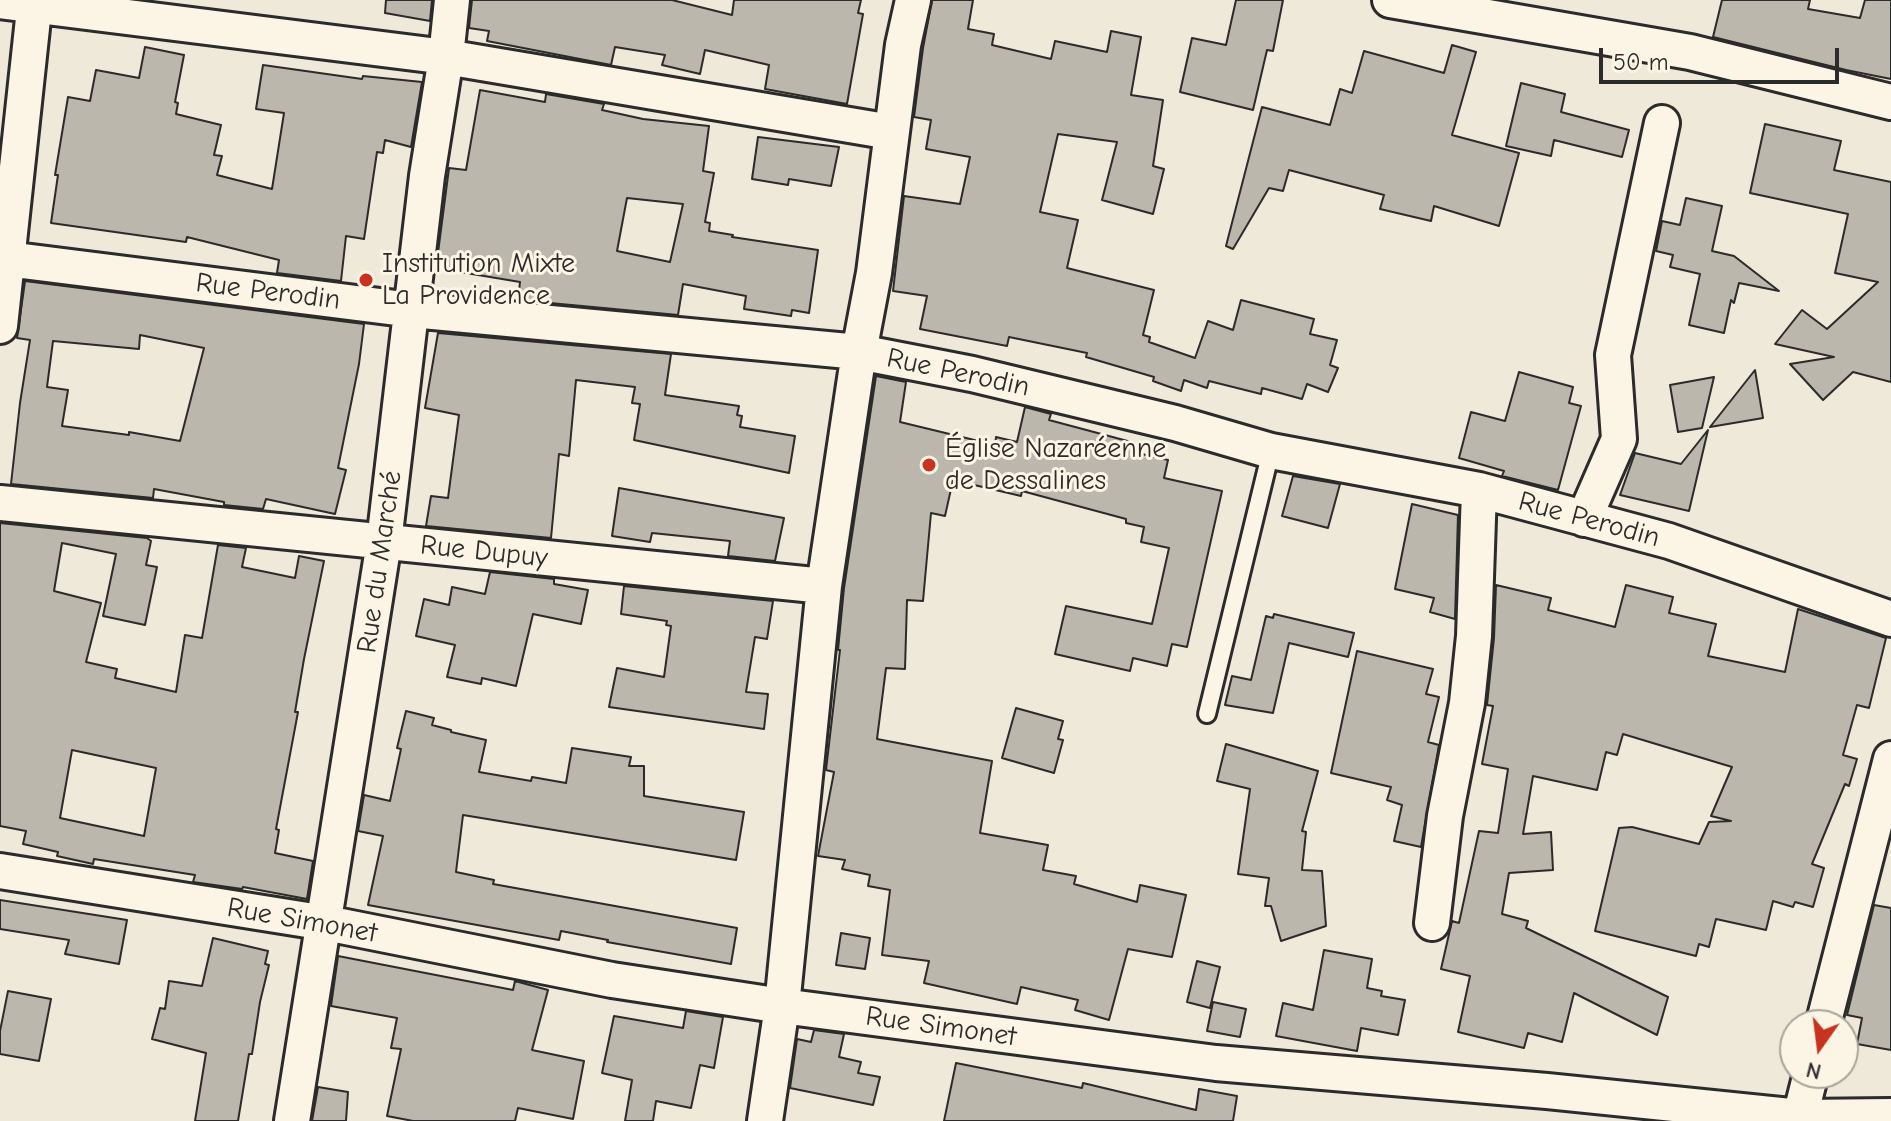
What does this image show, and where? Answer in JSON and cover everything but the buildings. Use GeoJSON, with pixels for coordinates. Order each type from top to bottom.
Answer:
{"type":"FeatureCollection","features":[{"type":"Feature","properties":{"kind":"street","name":"Rue du Marché"},"geometry":{"type":"LineString","coordinates":[[292,1121],[326,923],[384,542],[427,176],[452,0]]}},
{"type":"Feature","properties":{"kind":"street"},"geometry":{"type":"LineString","coordinates":[[765,1121],[782,1006],[824,586],[874,273],[903,45],[913,0]]}},
{"type":"Feature","properties":{"kind":"street"},"geometry":{"type":"LineString","coordinates":[[1390,0],[1690,52],[1891,102]]}},
{"type":"Feature","properties":{"kind":"street"},"geometry":{"type":"LineString","coordinates":[[0,1],[446,57],[891,132]]}},
{"type":"Feature","properties":{"kind":"street"},"geometry":{"type":"LineString","coordinates":[[0,326],[4,258],[34,3]]}},
{"type":"Feature","properties":{"kind":"street"},"geometry":{"type":"LineString","coordinates":[[1584,519],[1619,439],[1613,355],[1662,123]]}},
{"type":"Feature","properties":{"kind":"street","name":"Rue Perodin"},"geometry":{"type":"LineString","coordinates":[[4,258],[412,310],[859,352],[972,374],[1175,423],[1271,451],[1479,490],[1669,541],[1891,619]]}},
{"type":"Feature","properties":{"kind":"street"},"geometry":{"type":"LineString","coordinates":[[1432,923],[1445,816],[1467,703],[1474,636],[1479,490]]}},
{"type":"Feature","properties":{"kind":"street","name":"Rue Dupuy"},"geometry":{"type":"LineString","coordinates":[[0,503],[824,586]]}},
{"type":"Feature","properties":{"kind":"street"},"geometry":{"type":"LineString","coordinates":[[1827,1009],[1891,759]]}},
{"type":"Feature","properties":{"kind":"street","name":"Rue Simonet"},"geometry":{"type":"LineString","coordinates":[[0,871],[326,923],[612,980],[782,1006],[1216,1063],[1547,1091],[1799,1119],[1891,1116]]}},
{"type":"Feature","properties":{"kind":"street"},"geometry":{"type":"LineString","coordinates":[[1799,1119],[1807,1089]]}},
{"type":"Feature","properties":{"kind":"lane"},"geometry":{"type":"LineString","coordinates":[[1207,714],[1271,451]]}},
{"type":"Feature","properties":{"kind":"place","name":"Institution Mixte La Providence"},"geometry":{"type":"Point","coordinates":[366,280]}},
{"type":"Feature","properties":{"kind":"place","name":"Église Nazaréenne de Dessalines"},"geometry":{"type":"Point","coordinates":[929,465]}}]}
